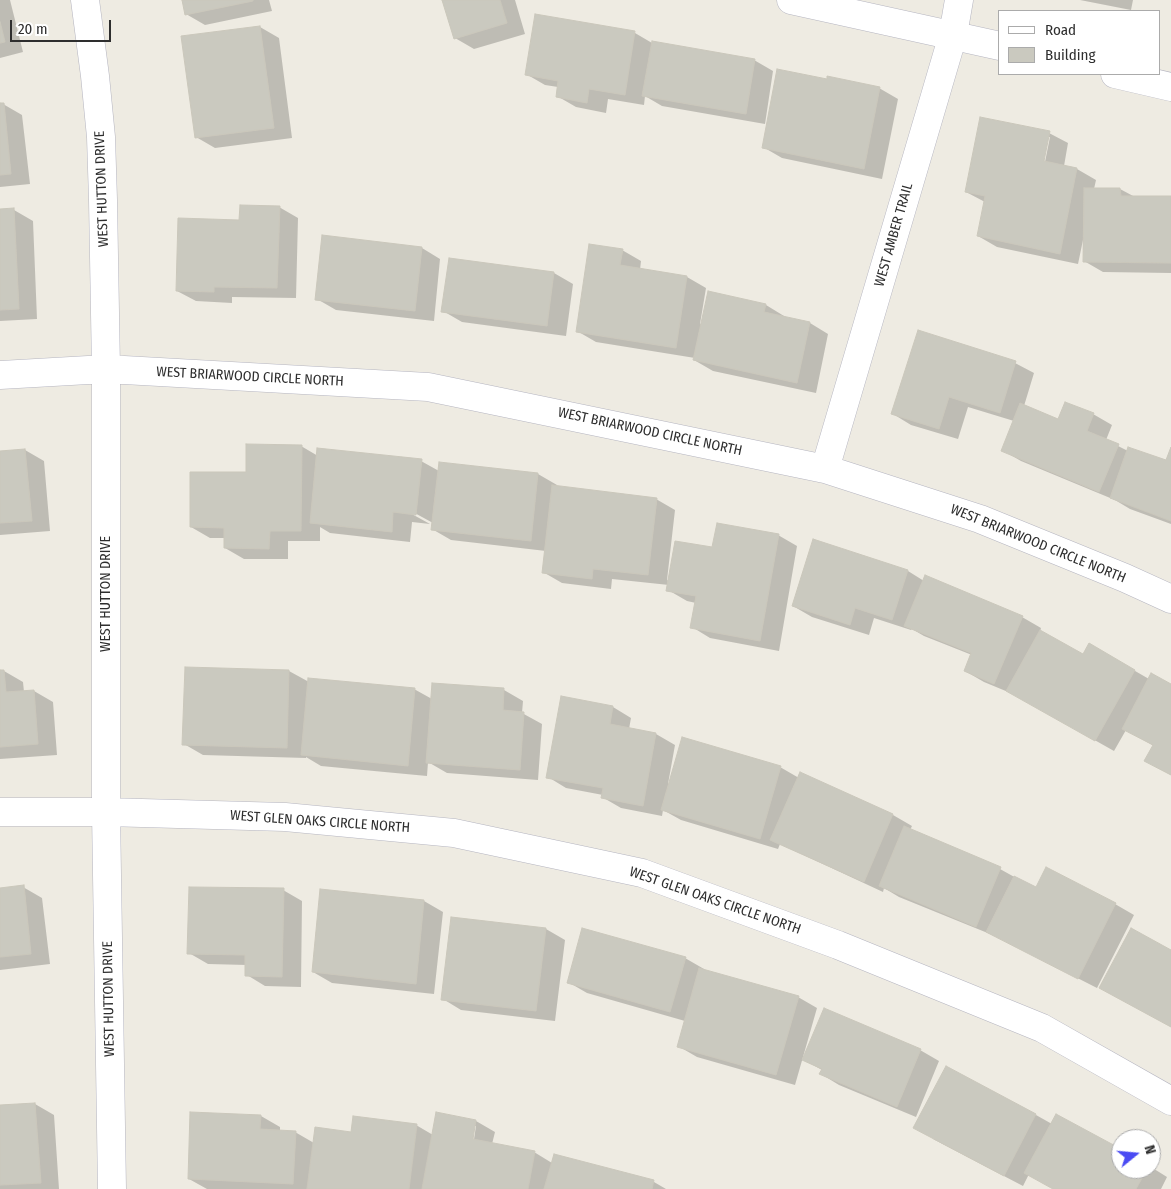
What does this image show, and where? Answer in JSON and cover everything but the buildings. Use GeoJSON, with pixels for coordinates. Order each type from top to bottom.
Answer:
{"type":"FeatureCollection","features":[{"type":"Feature","properties":{"kind":"street","name":"WEST HUTTON DRIVE"},"geometry":{"type":"LineString","coordinates":[[85,0],[101,137],[104,210],[106,812],[112,1189]]}},
{"type":"Feature","properties":{"kind":"street"},"geometry":{"type":"LineString","coordinates":[[790,0],[998,46]]}},
{"type":"Feature","properties":{"kind":"street","name":"WEST AMBER TRAIL"},"geometry":{"type":"LineString","coordinates":[[826,469],[953,35],[959,0]]}},
{"type":"Feature","properties":{"kind":"street"},"geometry":{"type":"LineString","coordinates":[[1120,75],[1171,87]]}},
{"type":"Feature","properties":{"kind":"street","name":"WEST BRIARWOOD CIRCLE NORTH"},"geometry":{"type":"LineString","coordinates":[[0,375],[106,369],[428,387],[826,469],[980,519],[1116,574],[1171,599]]}},
{"type":"Feature","properties":{"kind":"street","name":"WEST GLEN OAKS CIRCLE NORTH"},"geometry":{"type":"LineString","coordinates":[[0,812],[106,812],[285,817],[454,833],[642,872],[838,945],[1042,1028],[1171,1101]]}}]}
